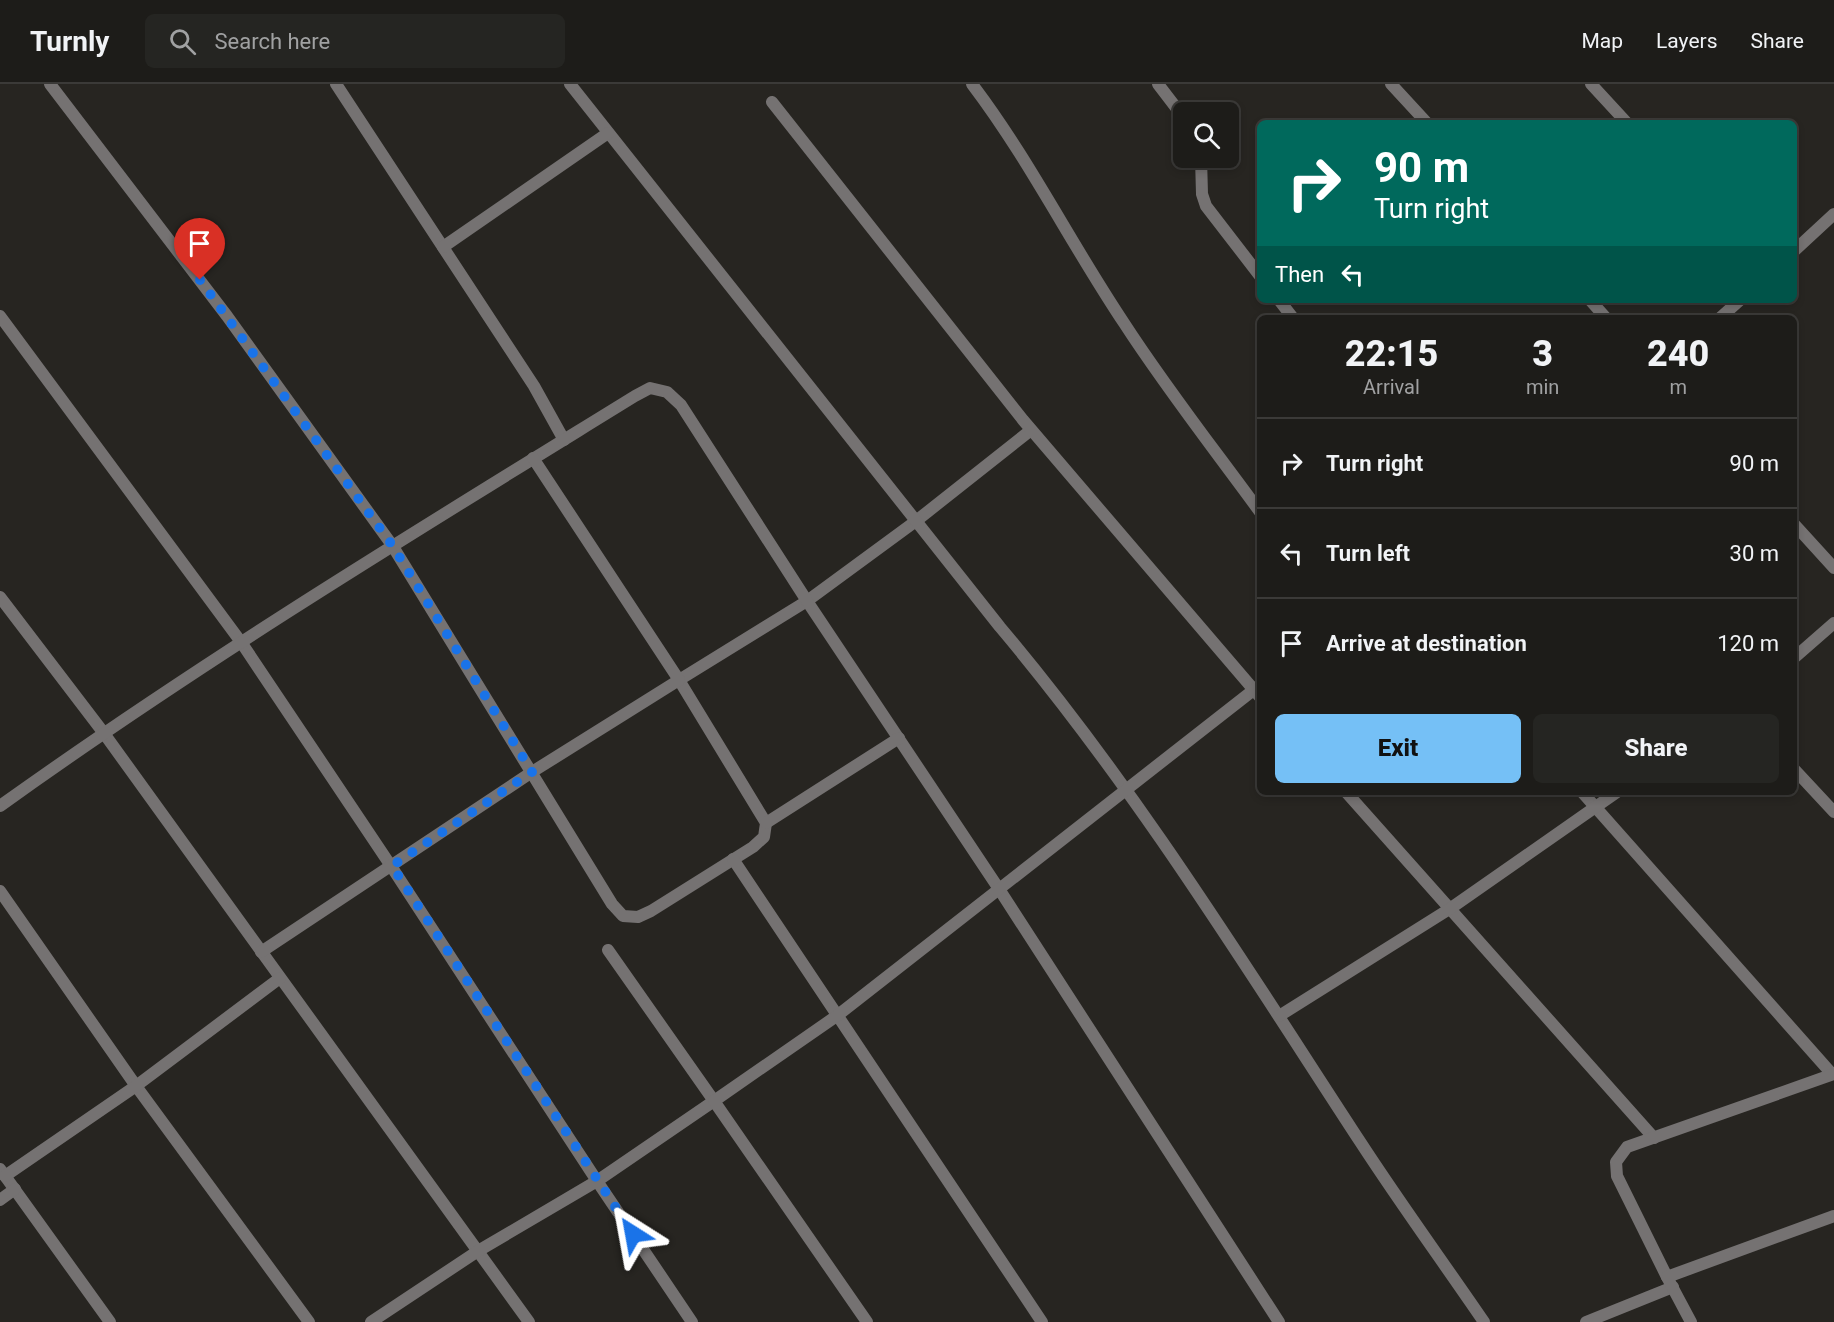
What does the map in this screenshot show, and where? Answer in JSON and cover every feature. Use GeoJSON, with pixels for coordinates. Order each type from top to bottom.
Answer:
{"type":"FeatureCollection","features":[{"type":"Feature","properties":{"kind":"street"},"geometry":{"type":"LineString","coordinates":[[50,84],[227,316],[392,545],[612,904],[623,916],[638,917],[753,847],[764,837],[766,823],[679,680],[533,458]]}},
{"type":"Feature","properties":{"kind":"street"},"geometry":{"type":"LineString","coordinates":[[336,84],[534,386],[564,440]]}},
{"type":"Feature","properties":{"kind":"street"},"geometry":{"type":"LineString","coordinates":[[570,84],[1049,685],[1127,789],[1279,1016],[1362,1146],[1484,1322]]}},
{"type":"Feature","properties":{"kind":"street"},"geometry":{"type":"LineString","coordinates":[[972,84],[998,118],[1123,322],[1165,384],[1257,508]]}},
{"type":"Feature","properties":{"kind":"street"},"geometry":{"type":"LineString","coordinates":[[1158,84],[1173,104]]}},
{"type":"Feature","properties":{"kind":"street"},"geometry":{"type":"LineString","coordinates":[[1391,84],[1424,120]]}},
{"type":"Feature","properties":{"kind":"street"},"geometry":{"type":"LineString","coordinates":[[1591,84],[1625,120]]}},
{"type":"Feature","properties":{"kind":"street"},"geometry":{"type":"LineString","coordinates":[[772,102],[1031,430],[1257,690]]}},
{"type":"Feature","properties":{"kind":"street"},"geometry":{"type":"LineString","coordinates":[[443,247],[608,134]]}},
{"type":"Feature","properties":{"kind":"street"},"geometry":{"type":"LineString","coordinates":[[1201,168],[1202,194],[1206,206],[1257,272]]}},
{"type":"Feature","properties":{"kind":"street"},"geometry":{"type":"LineString","coordinates":[[1797,248],[1834,214]]}},
{"type":"Feature","properties":{"kind":"street"},"geometry":{"type":"LineString","coordinates":[[1281,303],[1291,315]]}},
{"type":"Feature","properties":{"kind":"street"},"geometry":{"type":"LineString","coordinates":[[1593,303],[1603,315]]}},
{"type":"Feature","properties":{"kind":"street"},"geometry":{"type":"LineString","coordinates":[[1723,315],[1737,303]]}},
{"type":"Feature","properties":{"kind":"street"},"geometry":{"type":"LineString","coordinates":[[0,316],[241,642],[392,866],[597,1181],[692,1322]]}},
{"type":"Feature","properties":{"kind":"street"},"geometry":{"type":"LineString","coordinates":[[0,806],[103,732],[392,545],[650,388],[667,392],[681,405],[807,601],[999,889],[1279,1322]]}},
{"type":"Feature","properties":{"kind":"street"},"geometry":{"type":"LineString","coordinates":[[261,952],[532,772],[807,601],[916,521],[1031,430]]}},
{"type":"Feature","properties":{"kind":"street"},"geometry":{"type":"LineString","coordinates":[[1797,527],[1834,568]]}},
{"type":"Feature","properties":{"kind":"street"},"geometry":{"type":"LineString","coordinates":[[0,597],[103,732],[529,1322]]}},
{"type":"Feature","properties":{"kind":"street"},"geometry":{"type":"LineString","coordinates":[[1797,655],[1834,623]]}},
{"type":"Feature","properties":{"kind":"street"},"geometry":{"type":"LineString","coordinates":[[371,1322],[478,1251],[597,1181],[838,1015],[1127,789],[1257,692]]}},
{"type":"Feature","properties":{"kind":"street"},"geometry":{"type":"LineString","coordinates":[[766,823],[899,738]]}},
{"type":"Feature","properties":{"kind":"street"},"geometry":{"type":"LineString","coordinates":[[1797,772],[1834,812]]}},
{"type":"Feature","properties":{"kind":"street"},"geometry":{"type":"LineString","coordinates":[[1349,795],[1654,1138]]}},
{"type":"Feature","properties":{"kind":"street"},"geometry":{"type":"LineString","coordinates":[[1585,795],[1833,1074],[1627,1147],[1616,1162],[1617,1176],[1691,1322]]}},
{"type":"Feature","properties":{"kind":"street"},"geometry":{"type":"LineString","coordinates":[[1279,1016],[1451,908],[1613,795]]}},
{"type":"Feature","properties":{"kind":"street"},"geometry":{"type":"LineString","coordinates":[[733,859],[1042,1322]]}},
{"type":"Feature","properties":{"kind":"street"},"geometry":{"type":"LineString","coordinates":[[0,891],[136,1086],[309,1322]]}},
{"type":"Feature","properties":{"kind":"street"},"geometry":{"type":"LineString","coordinates":[[608,950],[867,1322]]}},
{"type":"Feature","properties":{"kind":"street"},"geometry":{"type":"LineString","coordinates":[[110,1322],[3,1172],[136,1086],[280,978]]}},
{"type":"Feature","properties":{"kind":"street"},"geometry":{"type":"LineString","coordinates":[[0,1200],[15,1189]]}},
{"type":"Feature","properties":{"kind":"street"},"geometry":{"type":"LineString","coordinates":[[1586,1322],[1670,1282],[1834,1216]]}},
{"type":"Feature","properties":{"kind":"route"},"geometry":{"type":"LineString","coordinates":[[200,280],[392,545],[532,772],[392,866],[633,1234]]}}]}
